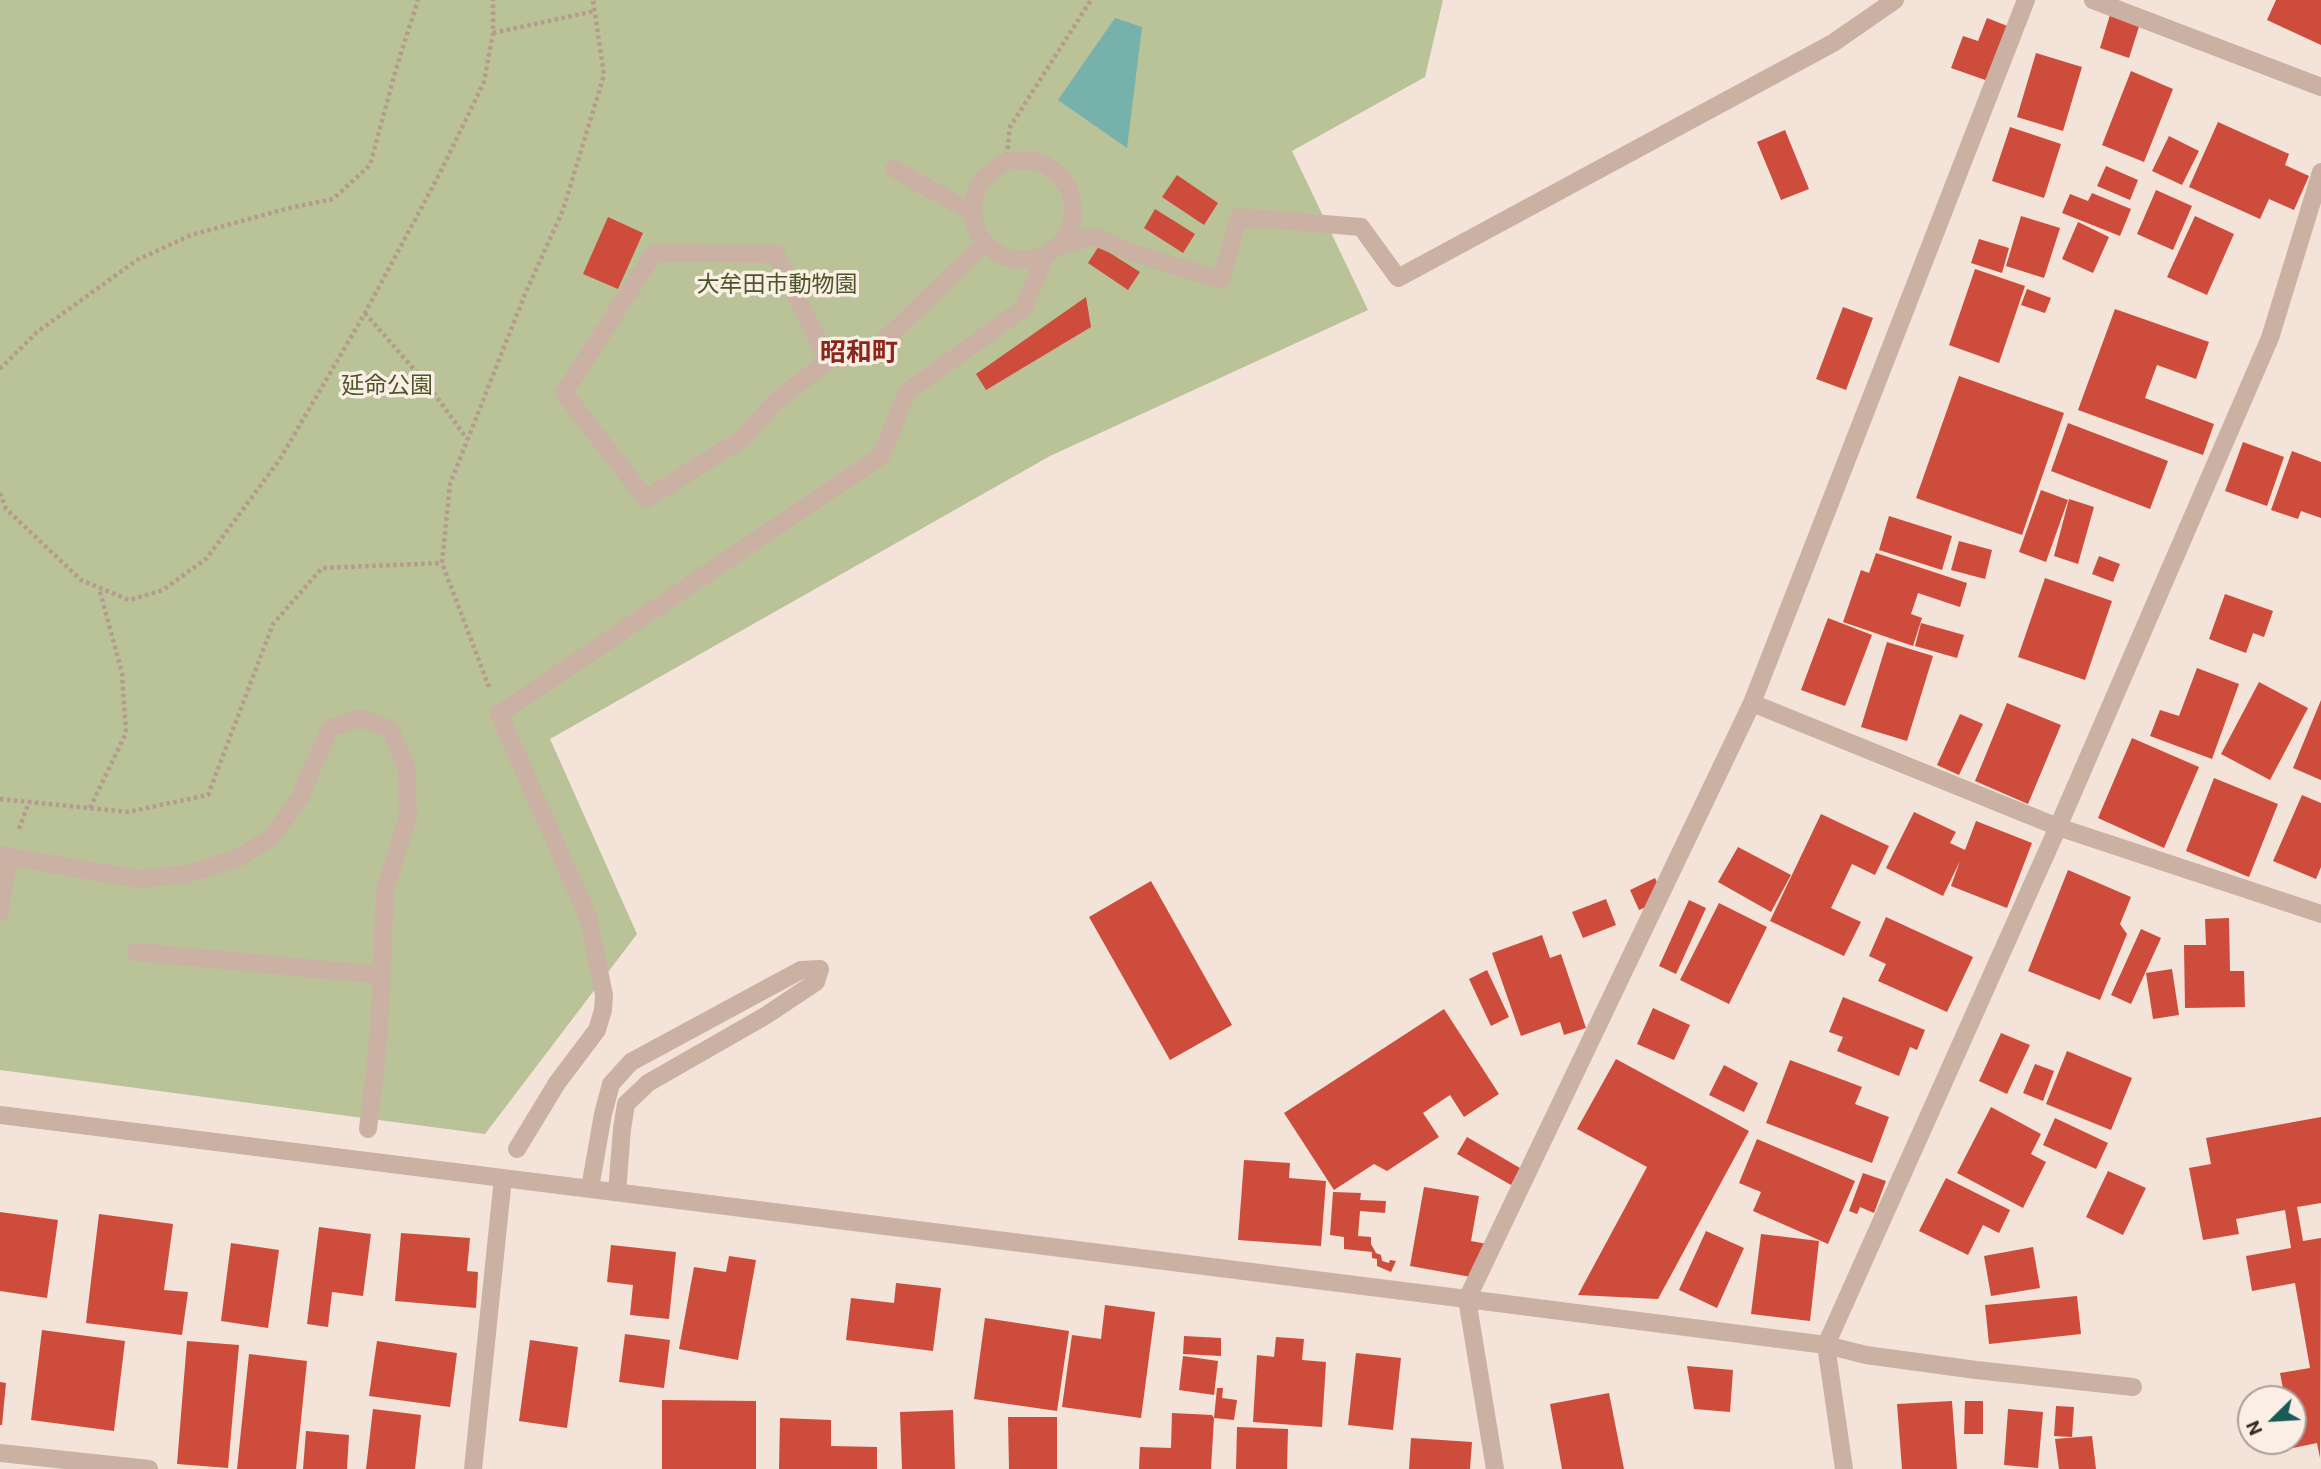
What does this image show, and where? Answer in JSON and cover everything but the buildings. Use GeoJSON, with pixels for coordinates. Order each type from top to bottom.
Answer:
{"type":"FeatureCollection","features":[{"type":"Feature","properties":{"kind":"street"},"geometry":{"type":"LineString","coordinates":[[517,1149],[558,1083],[597,1030],[604,995],[587,917],[499,714],[881,456],[908,392],[1024,309],[1051,251],[1069,230],[1073,214],[1071,197],[1053,170],[1038,163],[1022,160],[1006,163],[992,171],[981,183],[975,197],[973,213],[976,229],[985,243],[998,254],[1014,260],[1030,260],[1051,251],[1093,236],[1136,254],[1221,280],[1239,217],[1361,227],[1398,278],[1833,43],[1895,0]]}},
{"type":"Feature","properties":{"kind":"street"},"geometry":{"type":"LineString","coordinates":[[1495,1469],[1467,1299],[1752,702],[2026,0]]}},
{"type":"Feature","properties":{"kind":"street"},"geometry":{"type":"LineString","coordinates":[[2093,0],[2321,87]]}},
{"type":"Feature","properties":{"kind":"street"},"geometry":{"type":"LineString","coordinates":[[894,169],[973,213]]}},
{"type":"Feature","properties":{"kind":"street"},"geometry":{"type":"LineString","coordinates":[[1844,1469],[1826,1345],[2058,827],[2270,338],[2321,173]]}},
{"type":"Feature","properties":{"kind":"street"},"geometry":{"type":"LineString","coordinates":[[828,361],[776,254],[654,253],[564,393],[646,499],[742,439],[776,401],[828,361],[871,353],[985,243]]}},
{"type":"Feature","properties":{"kind":"street"},"geometry":{"type":"LineString","coordinates":[[1752,702],[2058,827],[2321,914]]}},
{"type":"Feature","properties":{"kind":"street"},"geometry":{"type":"LineString","coordinates":[[0,912],[4,856],[138,879],[187,874],[236,859],[271,838],[299,799],[330,728],[360,718],[390,729],[406,766],[408,816],[385,891],[379,1034],[368,1129]]}},
{"type":"Feature","properties":{"kind":"street"},"geometry":{"type":"LineString","coordinates":[[136,952],[381,975]]}},
{"type":"Feature","properties":{"kind":"street"},"geometry":{"type":"LineString","coordinates":[[590,1188],[611,1084],[631,1062],[801,970],[820,969],[816,982],[765,1016],[648,1083],[626,1104],[617,1192]]}},
{"type":"Feature","properties":{"kind":"street"},"geometry":{"type":"LineString","coordinates":[[0,1115],[1467,1299],[1826,1345],[1880,1357],[2133,1387]]}},
{"type":"Feature","properties":{"kind":"street"},"geometry":{"type":"LineString","coordinates":[[473,1469],[503,1178]]}},
{"type":"Feature","properties":{"kind":"street"},"geometry":{"type":"LineString","coordinates":[[0,1453],[149,1469]]}},
{"type":"Feature","properties":{"kind":"path"},"geometry":{"type":"LineString","coordinates":[[0,369],[37,332],[137,260],[191,235],[333,199],[370,165],[418,0]]}},
{"type":"Feature","properties":{"kind":"path"},"geometry":{"type":"LineString","coordinates":[[0,493],[3,509],[81,580],[129,600],[163,590],[206,558],[280,459],[365,313],[440,173],[484,82],[493,33],[493,0]]}},
{"type":"Feature","properties":{"kind":"path"},"geometry":{"type":"LineString","coordinates":[[499,714],[442,563],[450,484],[525,295],[563,210],[604,75],[593,0]]}},
{"type":"Feature","properties":{"kind":"path"},"geometry":{"type":"LineString","coordinates":[[1006,163],[1010,127],[1091,0]]}},
{"type":"Feature","properties":{"kind":"path"},"geometry":{"type":"LineString","coordinates":[[493,33],[595,11]]}},
{"type":"Feature","properties":{"kind":"path"},"geometry":{"type":"LineString","coordinates":[[365,313],[431,389],[468,440]]}},
{"type":"Feature","properties":{"kind":"path"},"geometry":{"type":"LineString","coordinates":[[0,799],[128,812],[208,795],[273,624],[322,568],[442,563]]}},
{"type":"Feature","properties":{"kind":"path"},"geometry":{"type":"LineString","coordinates":[[90,808],[126,733],[122,673],[98,587]]}},
{"type":"Feature","properties":{"kind":"green space","name":"延命公園"},"geometry":{"type":"Polygon","coordinates":[[[0,0],[1443,0],[1425,77],[1292,151],[1368,310],[1050,456],[550,739],[637,934],[485,1134],[0,1070],[0,0]]]}},
{"type":"Feature","properties":{"kind":"water"},"geometry":{"type":"Polygon","coordinates":[[[1115,18],[1142,27],[1127,148],[1058,100],[1115,18]]]}},
{"type":"Feature","properties":{"kind":"district","name":"昭和町"},"geometry":{"type":"Point","coordinates":[859,354]}},
{"type":"Feature","properties":{"kind":"park label","name":"大牟田市動物園"},"geometry":{"type":"Point","coordinates":[777,286]}}]}
